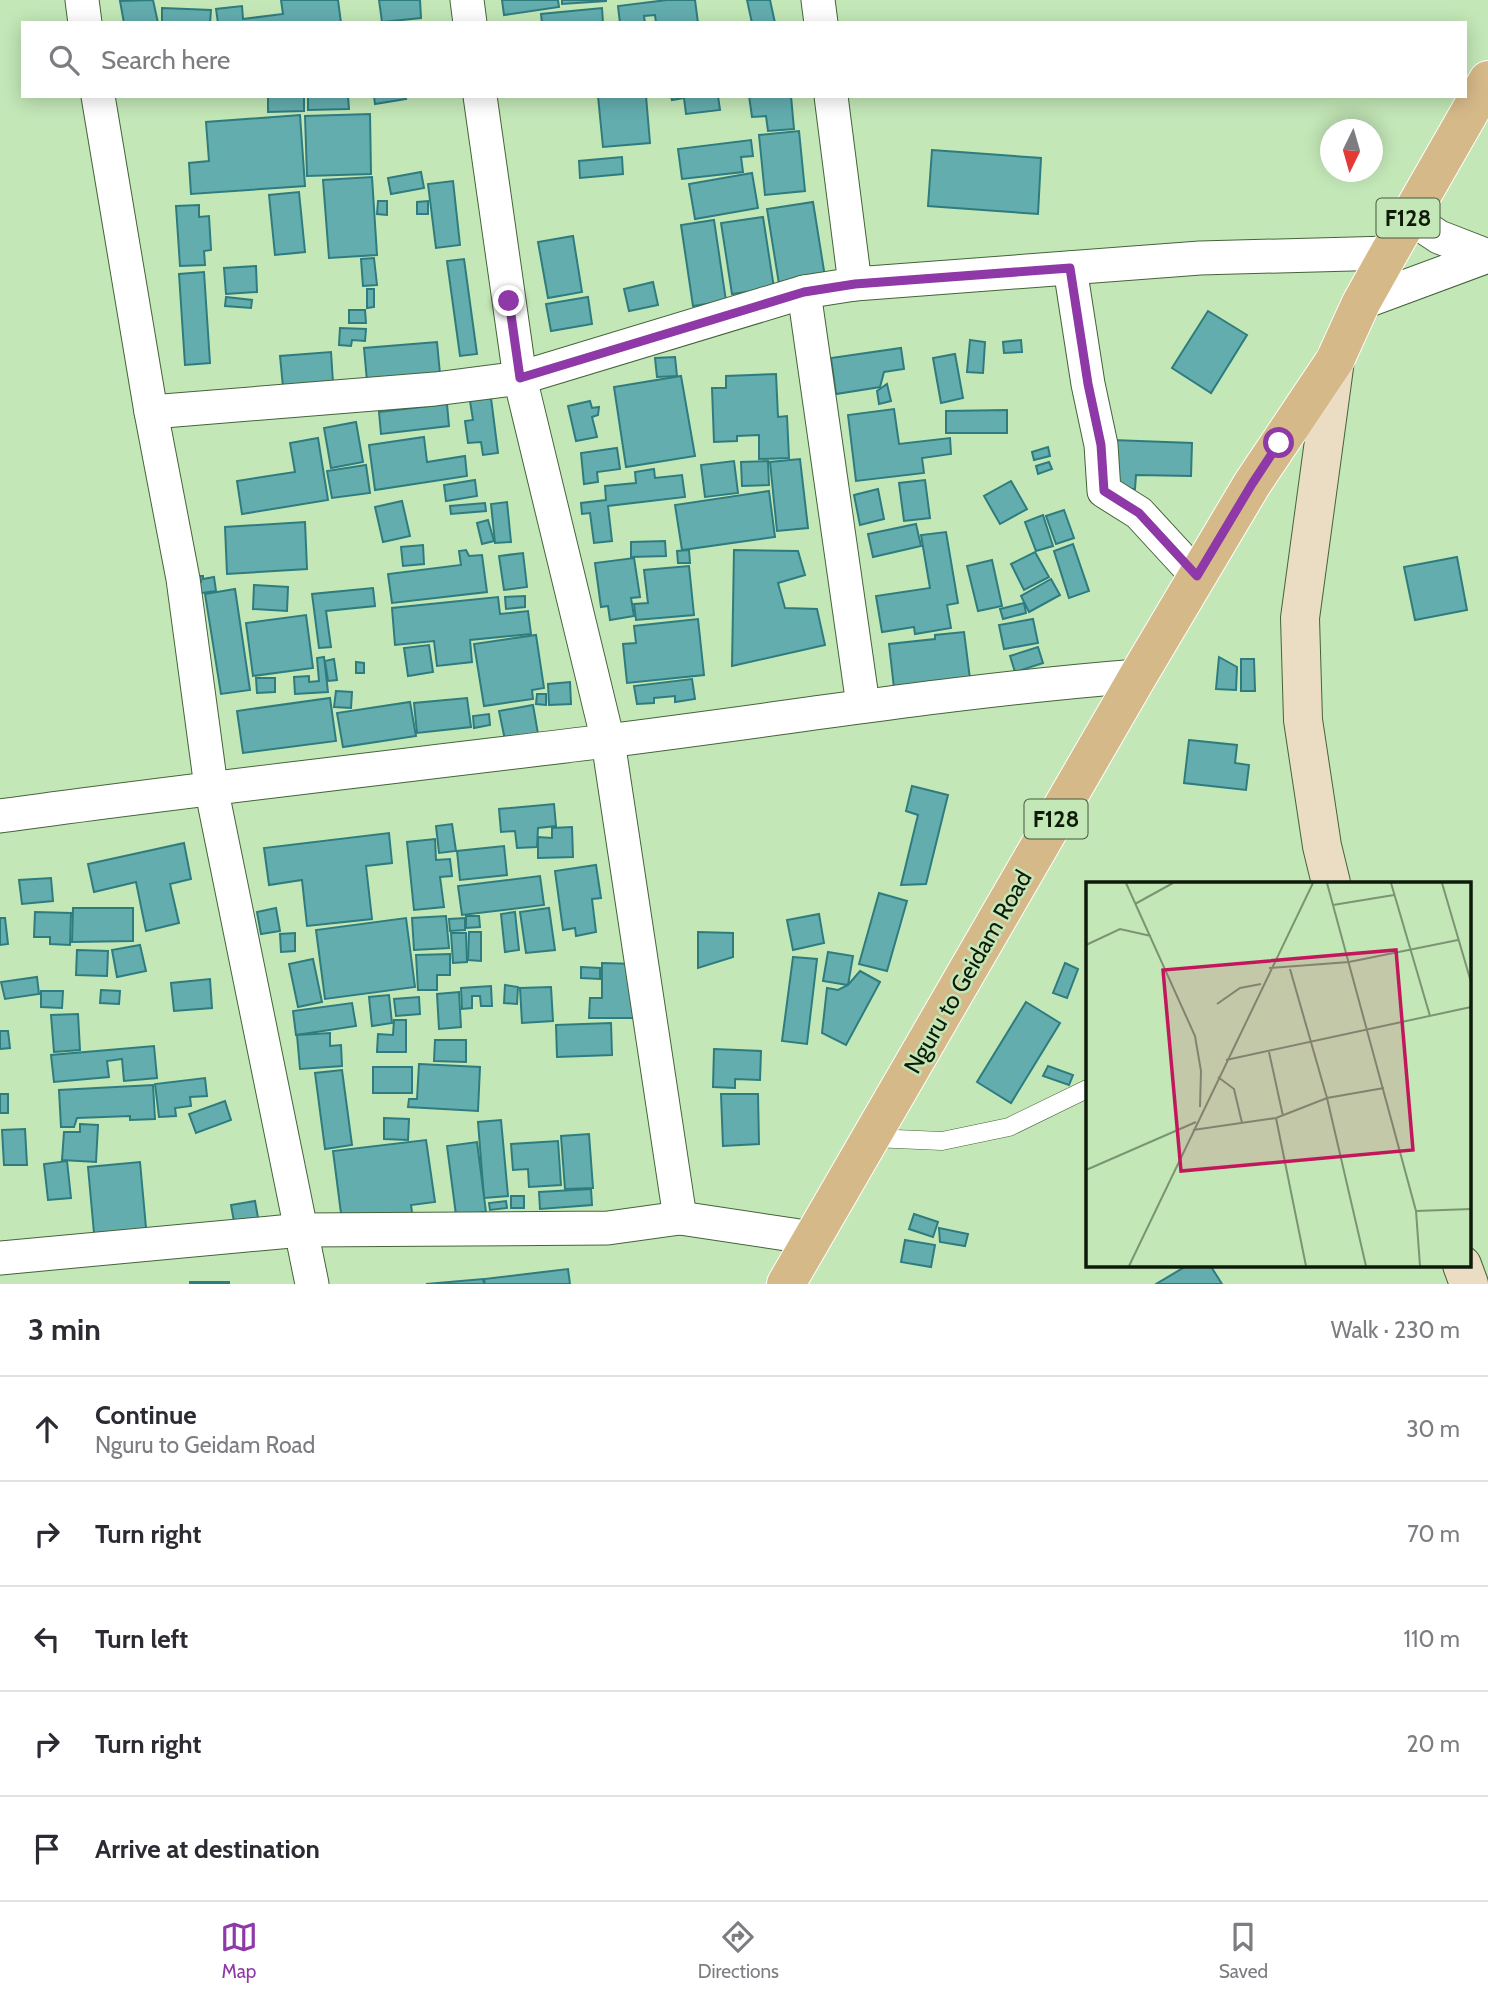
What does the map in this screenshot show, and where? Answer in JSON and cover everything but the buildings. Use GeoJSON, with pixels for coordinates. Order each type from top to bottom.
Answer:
{"type":"FeatureCollection","features":[{"type":"Feature","properties":{"kind":"main road","name":"Nguru to Geidam Road"},"geometry":{"type":"LineString","coordinates":[[786,1284],[1197,576],[1252,484],[1335,360],[1361,303],[1488,80]]}},
{"type":"Feature","properties":{"kind":"main road"},"geometry":{"type":"LineString","coordinates":[[1331,882],[1322,846],[1303,720],[1300,618],[1335,360]]}},
{"type":"Feature","properties":{"kind":"main road"},"geometry":{"type":"LineString","coordinates":[[1462,1266],[1469,1284]]}},
{"type":"Feature","properties":{"kind":"street"},"geometry":{"type":"LineString","coordinates":[[82,0],[85,21]]}},
{"type":"Feature","properties":{"kind":"street"},"geometry":{"type":"LineString","coordinates":[[467,0],[470,21]]}},
{"type":"Feature","properties":{"kind":"street"},"geometry":{"type":"LineString","coordinates":[[818,0],[821,21]]}},
{"type":"Feature","properties":{"kind":"street"},"geometry":{"type":"LineString","coordinates":[[98,98],[151,412],[183,579],[211,787],[312,1284]]}},
{"type":"Feature","properties":{"kind":"street"},"geometry":{"type":"LineString","coordinates":[[480,98],[520,378],[608,741],[680,1218]]}},
{"type":"Feature","properties":{"kind":"street"},"geometry":{"type":"LineString","coordinates":[[831,98],[855,284]]}},
{"type":"Feature","properties":{"kind":"street"},"geometry":{"type":"LineString","coordinates":[[1409,217],[1438,237],[1488,256]]}},
{"type":"Feature","properties":{"kind":"street"},"geometry":{"type":"LineString","coordinates":[[151,412],[435,389],[520,378],[804,292],[855,284],[1200,258],[1389,253]]}},
{"type":"Feature","properties":{"kind":"street"},"geometry":{"type":"LineString","coordinates":[[1361,303],[1488,256]]}},
{"type":"Feature","properties":{"kind":"street"},"geometry":{"type":"LineString","coordinates":[[1070,268],[1088,384],[1101,445],[1104,491],[1139,513],[1197,576]]}},
{"type":"Feature","properties":{"kind":"street"},"geometry":{"type":"LineString","coordinates":[[804,292],[863,705]]}},
{"type":"Feature","properties":{"kind":"street"},"geometry":{"type":"LineString","coordinates":[[0,816],[211,787],[608,741],[863,705],[1054,682],[1138,676]]}},
{"type":"Feature","properties":{"kind":"street"},"geometry":{"type":"LineString","coordinates":[[0,1258],[302,1230],[608,1228],[680,1218],[813,1238]]}},
{"type":"Feature","properties":{"kind":"lane"},"geometry":{"type":"LineString","coordinates":[[872,1138],[942,1141],[1009,1127],[1086,1089]]}},
{"type":"Feature","properties":{"kind":"route"},"geometry":{"type":"LineString","coordinates":[[509,301],[520,378],[804,292],[855,284],[1070,268],[1088,384],[1101,445],[1104,491],[1139,513],[1197,576],[1279,443]]}}]}
